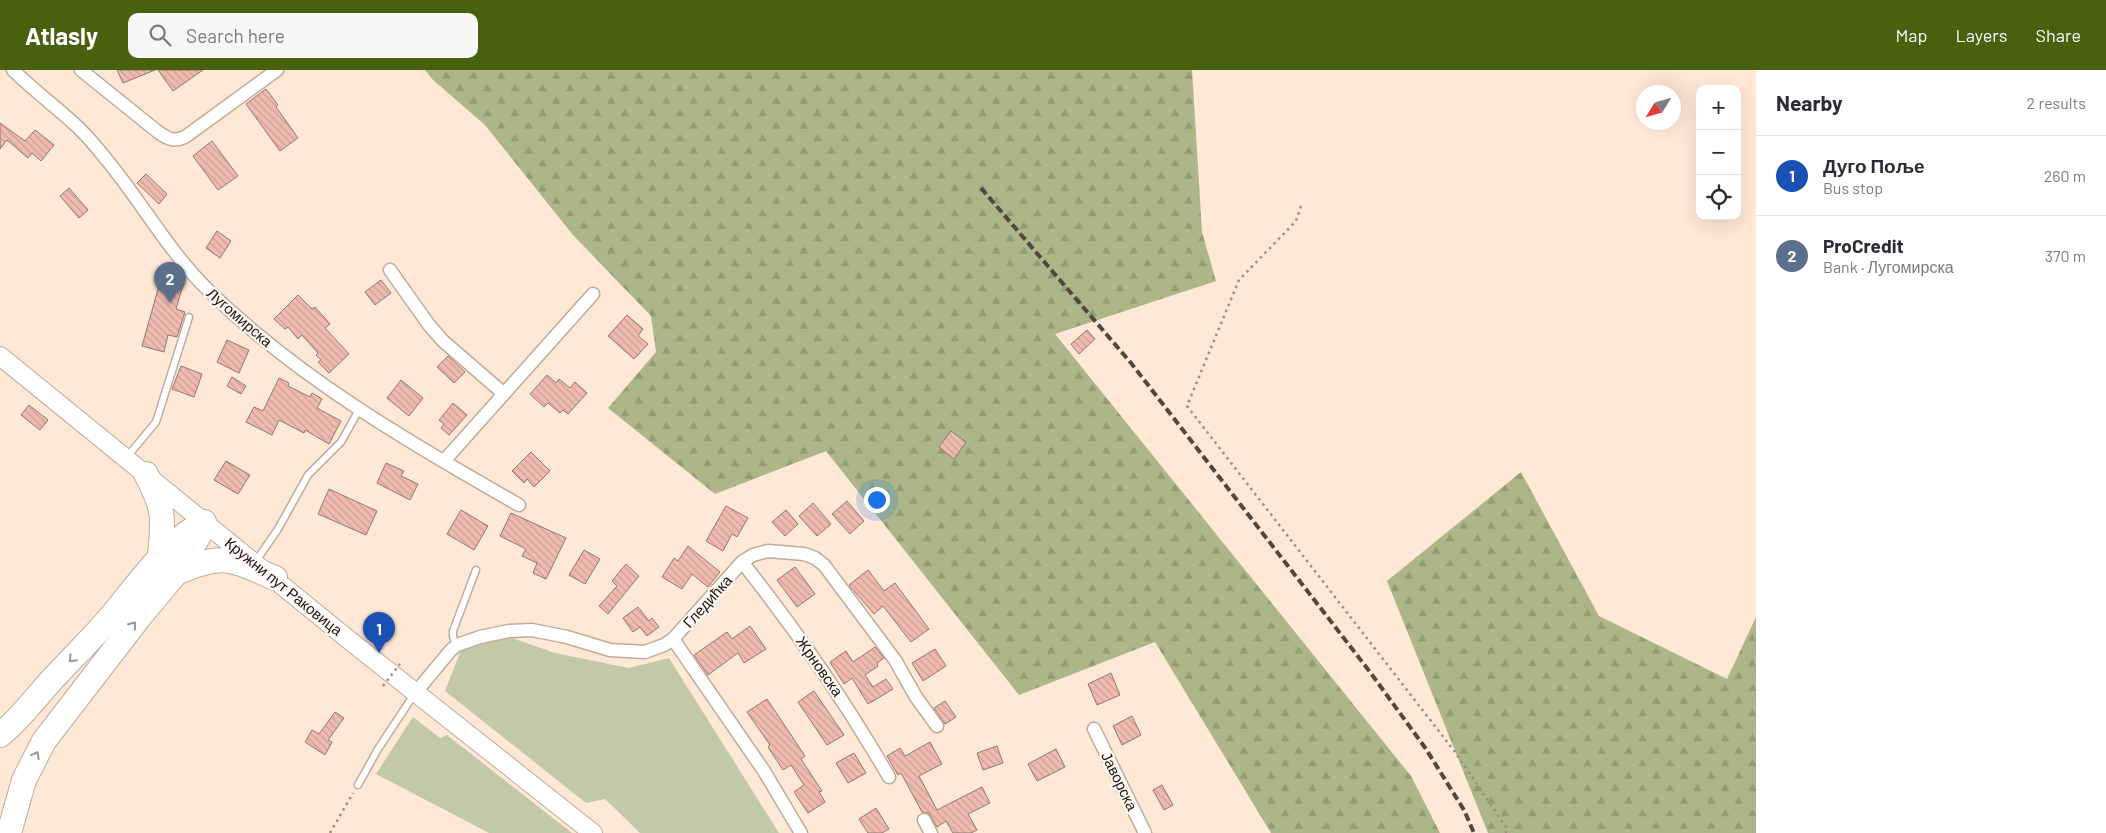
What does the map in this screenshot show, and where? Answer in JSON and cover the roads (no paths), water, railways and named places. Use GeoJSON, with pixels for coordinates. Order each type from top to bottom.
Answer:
{"type":"FeatureCollection","features":[{"type":"Feature","properties":{"kind":"highway"},"geometry":{"type":"LineString","coordinates":[[146,474],[159,499],[163,523],[160,555]]}},
{"type":"Feature","properties":{"kind":"highway"},"geometry":{"type":"LineString","coordinates":[[0,735],[17,721],[48,684],[112,615],[160,555],[176,540],[204,522]]}},
{"type":"Feature","properties":{"kind":"highway"},"geometry":{"type":"LineString","coordinates":[[9,833],[30,768],[44,741],[140,615],[176,572],[200,534],[204,522]]}},
{"type":"Feature","properties":{"kind":"highway"},"geometry":{"type":"LineString","coordinates":[[176,572],[200,562],[223,559],[244,565],[275,578]]}},
{"type":"Feature","properties":{"kind":"highway"},"geometry":{"type":"LineString","coordinates":[[0,716],[48,684]]}},
{"type":"Feature","properties":{"kind":"highway"},"geometry":{"type":"LineString","coordinates":[[18,801],[24,833]]}},
{"type":"Feature","properties":{"kind":"main road","name":"Кружни пут Раковица"},"geometry":{"type":"LineString","coordinates":[[0,356],[592,833]]}},
{"type":"Feature","properties":{"kind":"street","name":"Лугомирска"},"geometry":{"type":"LineString","coordinates":[[13,70],[84,134],[107,160],[189,269],[208,290],[271,345],[360,408],[519,505]]}},
{"type":"Feature","properties":{"kind":"street"},"geometry":{"type":"LineString","coordinates":[[81,70],[158,132],[167,138],[177,140],[185,137],[277,70]]}},
{"type":"Feature","properties":{"kind":"street"},"geometry":{"type":"LineString","coordinates":[[390,270],[429,325],[443,341],[503,394]]}},
{"type":"Feature","properties":{"kind":"street"},"geometry":{"type":"LineString","coordinates":[[444,461],[593,294]]}},
{"type":"Feature","properties":{"kind":"street","name":"Гледићка"},"geometry":{"type":"LineString","coordinates":[[457,645],[494,634],[537,630],[610,650],[632,652],[654,649],[673,639],[742,562],[753,555],[768,551],[804,554],[820,562],[895,660],[916,697],[937,726]]}},
{"type":"Feature","properties":{"kind":"street","name":"Жрновска"},"geometry":{"type":"LineString","coordinates":[[742,562],[828,676],[889,777]]}},
{"type":"Feature","properties":{"kind":"street"},"geometry":{"type":"LineString","coordinates":[[673,639],[754,756],[801,833]]}},
{"type":"Feature","properties":{"kind":"street"},"geometry":{"type":"LineString","coordinates":[[416,692],[457,645]]}},
{"type":"Feature","properties":{"kind":"street","name":"Јаворска"},"geometry":{"type":"LineString","coordinates":[[1094,729],[1145,833]]}},
{"type":"Feature","properties":{"kind":"street"},"geometry":{"type":"LineString","coordinates":[[924,820],[931,833]]}},
{"type":"Feature","properties":{"kind":"lane"},"geometry":{"type":"LineString","coordinates":[[126,458],[156,422],[189,317]]}},
{"type":"Feature","properties":{"kind":"lane"},"geometry":{"type":"LineString","coordinates":[[255,562],[278,529],[308,475],[340,442],[360,408]]}},
{"type":"Feature","properties":{"kind":"lane"},"geometry":{"type":"LineString","coordinates":[[457,645],[453,637],[453,631],[476,570]]}},
{"type":"Feature","properties":{"kind":"lane"},"geometry":{"type":"LineString","coordinates":[[358,785],[378,749],[416,692]]}},
{"type":"Feature","properties":{"kind":"railway"},"geometry":{"type":"LineString","coordinates":[[981,188],[1131,363],[1370,672],[1426,749],[1464,810],[1474,833]]}},
{"type":"Feature","properties":{"kind":"place","name":"ProCredit"},"geometry":{"type":"Point","coordinates":[170,303]}},
{"type":"Feature","properties":{"kind":"place","name":"Дуго Поље"},"geometry":{"type":"Point","coordinates":[379,653]}}]}
